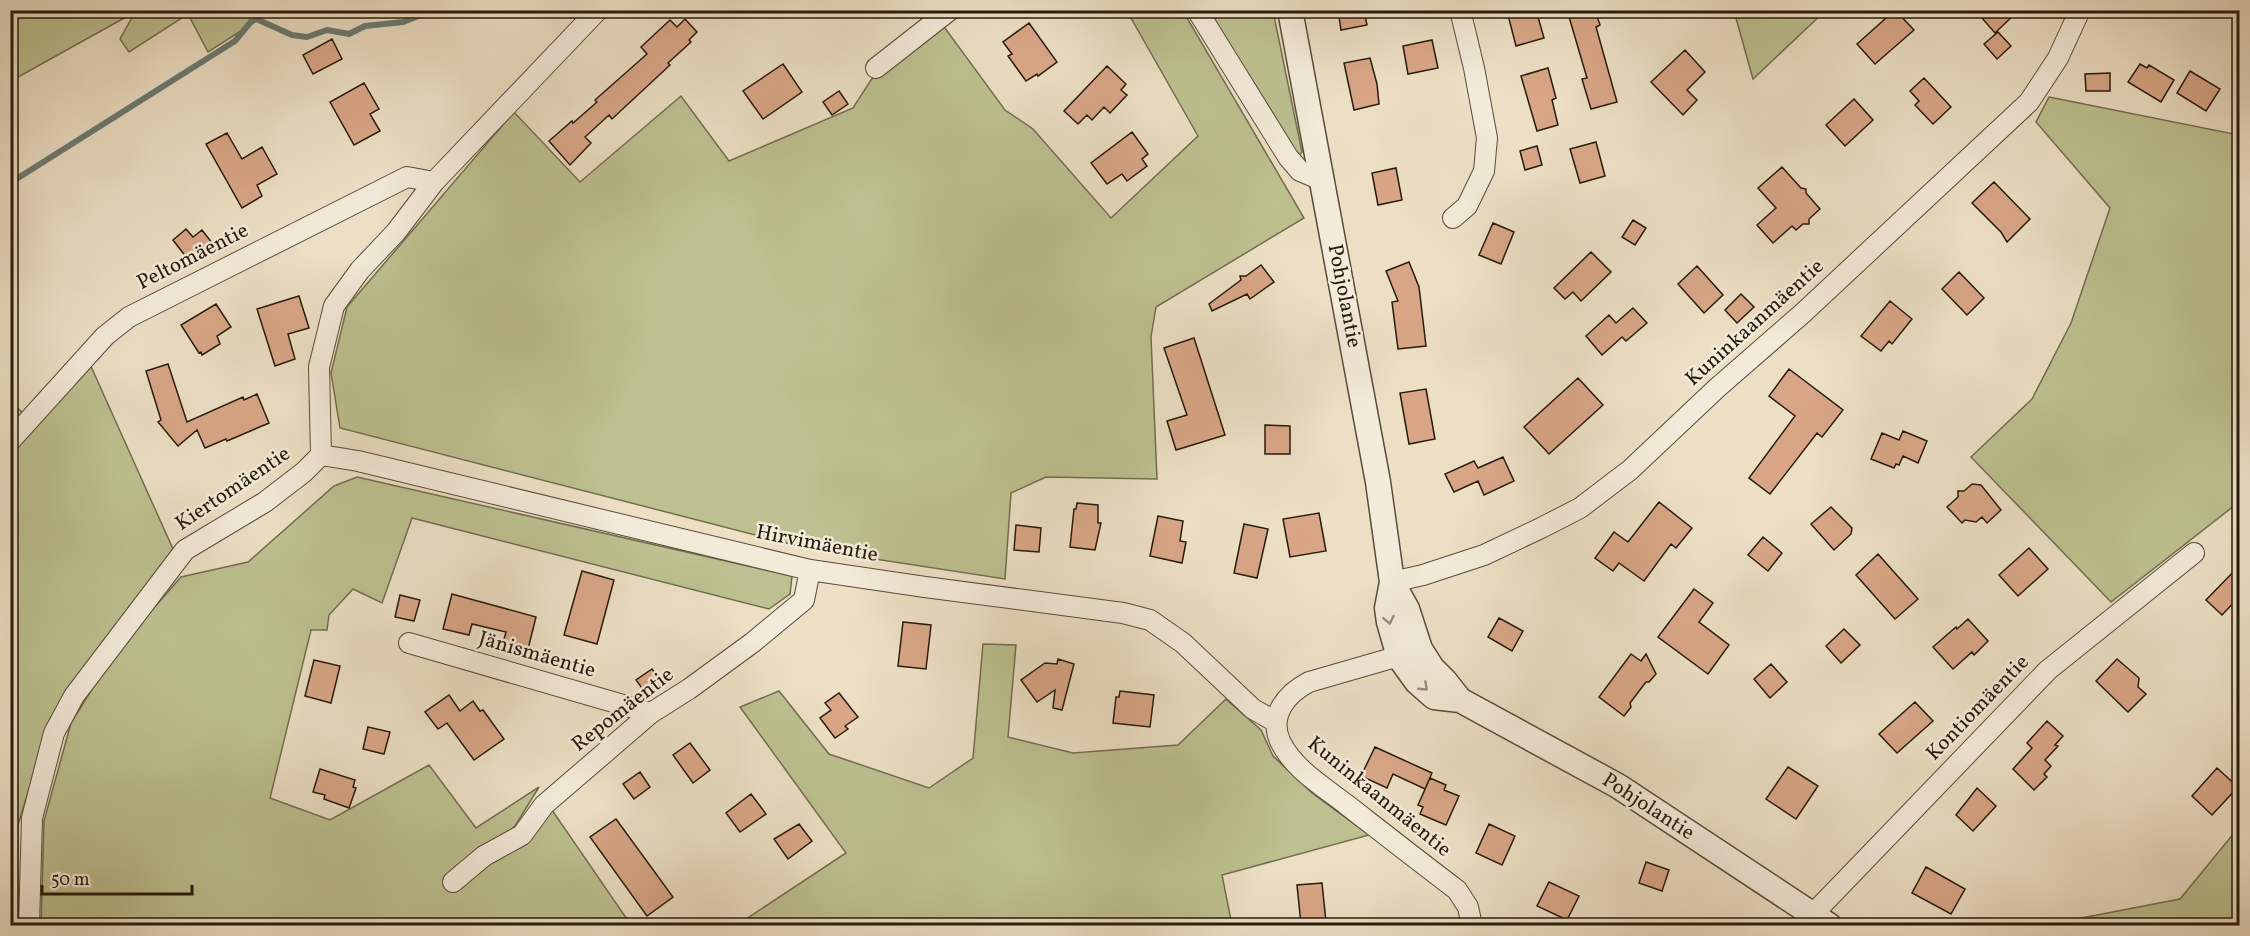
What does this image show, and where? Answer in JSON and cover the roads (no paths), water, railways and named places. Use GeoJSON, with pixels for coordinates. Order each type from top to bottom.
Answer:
{"type":"FeatureCollection","features":[{"type":"Feature","properties":{"kind":"street","name":"Kiertomäentie"},"geometry":{"type":"LineString","coordinates":[[28,926],[32,818],[54,732],[74,696],[185,550],[265,502],[304,472],[321,455],[319,367],[334,306],[360,270],[396,232],[434,182],[598,10]]}},
{"type":"Feature","properties":{"kind":"street"},"geometry":{"type":"LineString","coordinates":[[876,68],[950,10]]}},
{"type":"Feature","properties":{"kind":"street"},"geometry":{"type":"LineString","coordinates":[[1197,10],[1288,157],[1300,171],[1322,180]]}},
{"type":"Feature","properties":{"kind":"street","name":"Pohjolantie"},"geometry":{"type":"LineString","coordinates":[[1290,10],[1378,482],[1392,582],[1407,609],[1409,653],[1432,668],[1460,700],[1618,786],[1822,920]]}},
{"type":"Feature","properties":{"kind":"street"},"geometry":{"type":"LineString","coordinates":[[1453,218],[1467,207],[1484,171],[1486,138],[1474,68],[1460,10]]}},
{"type":"Feature","properties":{"kind":"street","name":"Kuninkaanmäentie"},"geometry":{"type":"LineString","coordinates":[[1392,582],[1423,575],[1484,555],[1580,508],[1630,470],[1717,388],[1812,305],[2029,102],[2058,58],[2080,10]]}},
{"type":"Feature","properties":{"kind":"street","name":"Peltomäentie"},"geometry":{"type":"LineString","coordinates":[[10,441],[105,336],[129,317],[407,177],[434,182]]}},
{"type":"Feature","properties":{"kind":"street","name":"Hirvimäentie"},"geometry":{"type":"LineString","coordinates":[[321,455],[358,461],[810,570],[1123,613],[1150,620],[1183,643],[1253,710],[1276,722]]}},
{"type":"Feature","properties":{"kind":"street","name":"Kontiomäentie"},"geometry":{"type":"LineString","coordinates":[[1822,920],[2048,670],[2194,554]]}},
{"type":"Feature","properties":{"kind":"street","name":"Repomäentie"},"geometry":{"type":"LineString","coordinates":[[453,882],[484,856],[522,835],[544,805],[651,713],[689,689],[752,643],[804,600],[810,570]]}},
{"type":"Feature","properties":{"kind":"street","name":"Jänismäentie"},"geometry":{"type":"LineString","coordinates":[[409,643],[651,713]]}},
{"type":"Feature","properties":{"kind":"street"},"geometry":{"type":"LineString","coordinates":[[1276,722],[1286,699],[1301,686],[1409,653]]}},
{"type":"Feature","properties":{"kind":"street","name":"Kuninkaanmäentie"},"geometry":{"type":"LineString","coordinates":[[1276,722],[1280,741],[1292,760],[1456,890],[1468,907],[1472,926]]}},
{"type":"Feature","properties":{"kind":"waterway"},"geometry":{"type":"LineString","coordinates":[[10,183],[235,41],[254,18],[292,35],[307,37],[327,30],[349,34],[365,26],[403,22],[434,10]]}}]}
